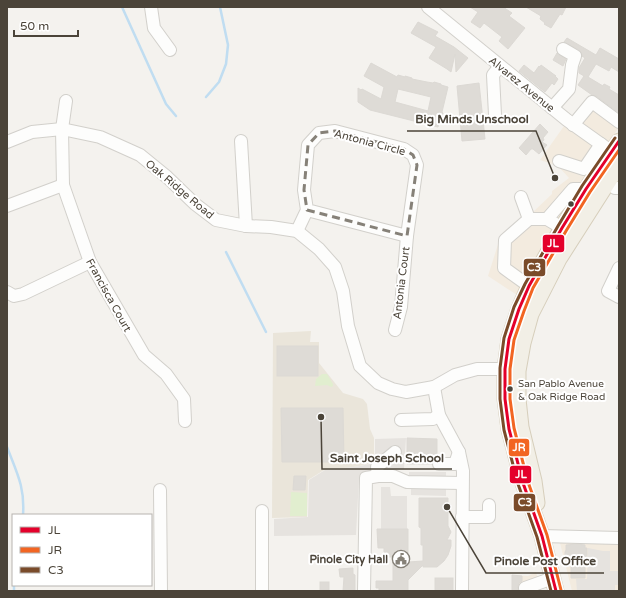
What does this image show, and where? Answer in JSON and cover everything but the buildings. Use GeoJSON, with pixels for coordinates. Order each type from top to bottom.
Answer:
{"type":"FeatureCollection","features":[{"type":"Feature","properties":{"kind":"main road"},"geometry":{"type":"LineString","coordinates":[[511,370],[523,343],[531,314],[559,259],[567,232],[586,189],[613,148]]}},
{"type":"Feature","properties":{"kind":"main road"},"geometry":{"type":"LineString","coordinates":[[555,584],[542,536],[534,481],[521,427],[518,399],[511,370],[509,339],[519,309],[529,286],[567,232],[613,186],[619,165]]}},
{"type":"Feature","properties":{"kind":"street"},"geometry":{"type":"LineString","coordinates":[[151,7],[154,28],[170,50]]}},
{"type":"Feature","properties":{"kind":"street","name":"Alvarez Avenue"},"geometry":{"type":"LineString","coordinates":[[428,7],[573,125],[613,148]]}},
{"type":"Feature","properties":{"kind":"street"},"geometry":{"type":"LineString","coordinates":[[552,108],[569,89],[572,65],[575,56],[563,49]]}},
{"type":"Feature","properties":{"kind":"street"},"geometry":{"type":"LineString","coordinates":[[495,115],[493,75],[500,66]]}},
{"type":"Feature","properties":{"kind":"street","name":"Francisca Court"},"geometry":{"type":"LineString","coordinates":[[66,101],[62,129],[63,185],[90,262],[144,355],[166,374],[184,399],[185,421]]}},
{"type":"Feature","properties":{"kind":"street"},"geometry":{"type":"LineString","coordinates":[[573,125],[592,102],[619,122]]}},
{"type":"Feature","properties":{"kind":"street","name":"Oak Ridge Road"},"geometry":{"type":"LineString","coordinates":[[7,142],[32,132],[62,129],[100,137],[140,155],[167,177],[195,204],[216,220],[246,226],[271,227],[297,231]]}},
{"type":"Feature","properties":{"kind":"street","name":"Antonia Circle"},"geometry":{"type":"LineString","coordinates":[[307,210],[304,190],[308,145],[319,133],[335,131],[404,149],[413,155],[416,165],[407,236]]}},
{"type":"Feature","properties":{"kind":"street"},"geometry":{"type":"LineString","coordinates":[[241,141],[246,226]]}},
{"type":"Feature","properties":{"kind":"street"},"geometry":{"type":"LineString","coordinates":[[559,160],[584,169],[613,148]]}},
{"type":"Feature","properties":{"kind":"street"},"geometry":{"type":"LineString","coordinates":[[7,206],[63,185]]}},
{"type":"Feature","properties":{"kind":"street"},"geometry":{"type":"LineString","coordinates":[[547,219],[573,189],[586,189]]}},
{"type":"Feature","properties":{"kind":"street"},"geometry":{"type":"LineString","coordinates":[[521,197],[529,219]]}},
{"type":"Feature","properties":{"kind":"street"},"geometry":{"type":"LineString","coordinates":[[407,236],[307,210],[297,231],[319,249],[335,267],[344,291],[348,326],[360,366],[378,383],[406,392],[434,387],[455,375],[477,369],[511,370]]}},
{"type":"Feature","properties":{"kind":"street"},"geometry":{"type":"LineString","coordinates":[[529,286],[504,268],[506,240],[529,219],[547,219],[567,232]]}},
{"type":"Feature","properties":{"kind":"street","name":"Antonia Court"},"geometry":{"type":"LineString","coordinates":[[395,330],[401,307],[407,236]]}},
{"type":"Feature","properties":{"kind":"street"},"geometry":{"type":"LineString","coordinates":[[7,292],[14,296],[23,294],[90,262]]}},
{"type":"Feature","properties":{"kind":"street"},"geometry":{"type":"LineString","coordinates":[[619,268],[608,291],[619,297]]}},
{"type":"Feature","properties":{"kind":"street"},"geometry":{"type":"LineString","coordinates":[[434,387],[439,415],[459,452],[462,477],[462,591]]}},
{"type":"Feature","properties":{"kind":"street"},"geometry":{"type":"LineString","coordinates":[[401,420],[433,419],[439,415]]}},
{"type":"Feature","properties":{"kind":"street"},"geometry":{"type":"LineString","coordinates":[[364,591],[372,477],[377,467],[395,452]]}},
{"type":"Feature","properties":{"kind":"street"},"geometry":{"type":"LineString","coordinates":[[439,464],[455,464],[459,452]]}},
{"type":"Feature","properties":{"kind":"street"},"geometry":{"type":"LineString","coordinates":[[372,477],[393,476],[407,482],[462,477]]}},
{"type":"Feature","properties":{"kind":"street"},"geometry":{"type":"LineString","coordinates":[[160,490],[156,539],[161,591]]}},
{"type":"Feature","properties":{"kind":"street"},"geometry":{"type":"LineString","coordinates":[[462,517],[489,517],[489,505]]}},
{"type":"Feature","properties":{"kind":"street"},"geometry":{"type":"LineString","coordinates":[[262,512],[262,591]]}},
{"type":"Feature","properties":{"kind":"street"},"geometry":{"type":"LineString","coordinates":[[542,536],[619,538]]}},
{"type":"Feature","properties":{"kind":"street"},"geometry":{"type":"LineString","coordinates":[[534,588],[555,584]]}},
{"type":"Feature","properties":{"kind":"highlighted area"},"geometry":{"type":"Polygon","coordinates":[[[335,131],[404,149],[413,155],[417,165],[407,236],[307,210],[304,190],[308,145],[319,133],[335,131]]]}},
{"type":"Feature","properties":{"kind":"shaded area"},"geometry":{"type":"Polygon","coordinates":[[[592,99],[619,127],[523,278],[517,295],[488,276],[500,238],[533,212],[552,194],[552,191],[569,178],[558,166],[540,160],[564,126],[573,120],[592,99]]]}},
{"type":"Feature","properties":{"kind":"shaded area"},"geometry":{"type":"Polygon","coordinates":[[[311,331],[310,342],[319,342],[319,363],[343,393],[363,399],[367,404],[370,429],[374,438],[374,463],[324,470],[308,480],[307,517],[272,518],[273,333],[311,331]]]}},
{"type":"Feature","properties":{"kind":"shaded area"},"geometry":{"type":"Polygon","coordinates":[[[406,438],[404,469],[384,471],[359,478],[356,535],[274,536],[274,519],[308,517],[309,480],[325,470],[375,463],[375,439],[406,438]]]}},
{"type":"Feature","properties":{"kind":"shaded area"},"geometry":{"type":"Polygon","coordinates":[[[409,472],[446,472],[446,496],[411,495],[409,472]]]}},
{"type":"Feature","properties":{"kind":"shaded area"},"geometry":{"type":"Polygon","coordinates":[[[381,487],[390,487],[391,496],[407,496],[407,529],[381,529],[381,487]]]}},
{"type":"Feature","properties":{"kind":"shaded area"},"geometry":{"type":"Polygon","coordinates":[[[560,543],[619,543],[619,591],[572,591],[560,543]]]}},
{"type":"Feature","properties":{"kind":"shaded area"},"geometry":{"type":"Polygon","coordinates":[[[588,548],[610,551],[610,571],[619,571],[619,585],[615,585],[615,591],[577,591],[576,579],[587,579],[588,548]]]}},
{"type":"Feature","properties":{"kind":"shaded area"},"geometry":{"type":"Polygon","coordinates":[[[536,572],[541,591],[512,591],[512,575],[528,576],[536,572]]]}},
{"type":"Feature","properties":{"kind":"green space"},"geometry":{"type":"Polygon","coordinates":[[[322,374],[327,374],[333,386],[315,386],[316,379],[322,374]]]}},
{"type":"Feature","properties":{"kind":"green space"},"geometry":{"type":"Polygon","coordinates":[[[291,492],[307,493],[307,516],[290,516],[291,492]]]}},
{"type":"Feature","properties":{"kind":"waterway"},"geometry":{"type":"LineString","coordinates":[[122,7],[166,104],[176,116]]}},
{"type":"Feature","properties":{"kind":"waterway"},"geometry":{"type":"LineString","coordinates":[[206,97],[219,82],[226,64],[228,45],[220,7]]}},
{"type":"Feature","properties":{"kind":"waterway"},"geometry":{"type":"LineString","coordinates":[[226,252],[266,332]]}},
{"type":"Feature","properties":{"kind":"waterway"},"geometry":{"type":"LineString","coordinates":[[7,447],[17,473],[23,496],[23,514]]}},
{"type":"Feature","properties":{"kind":"waterway"},"geometry":{"type":"LineString","coordinates":[[14,586],[14,591]]}},
{"type":"Feature","properties":{"kind":"transit line","name":"C3"},"geometry":{"type":"LineString","coordinates":[[551,591],[537,537],[518,484],[504,430],[500,399],[500,368],[504,338],[514,307],[525,284],[582,186],[615,138]]}},
{"type":"Feature","properties":{"kind":"transit line","name":"JL"},"geometry":{"type":"LineString","coordinates":[[556,591],[542,536],[523,483],[509,429],[505,399],[505,369],[509,339],[519,309],[529,286],[586,189],[619,141]]}},
{"type":"Feature","properties":{"kind":"transit line","name":"JR"},"geometry":{"type":"LineString","coordinates":[[561,590],[547,535],[528,482],[514,428],[510,399],[510,369],[514,340],[533,288],[590,192],[619,150]]}},
{"type":"Feature","properties":{"kind":"place","name":"Big Minds Unschool"},"geometry":{"type":"Point","coordinates":[555,178]}},
{"type":"Feature","properties":{"kind":"place","name":"San Pablo Avenue & Oak Ridge Road"},"geometry":{"type":"Point","coordinates":[510,389]}},
{"type":"Feature","properties":{"kind":"place","name":"Saint Joseph School"},"geometry":{"type":"Point","coordinates":[321,417]}},
{"type":"Feature","properties":{"kind":"place","name":"Pinole Post Office"},"geometry":{"type":"Point","coordinates":[447,507]}},
{"type":"Feature","properties":{"kind":"place","name":"Pinole City Hall"},"geometry":{"type":"Point","coordinates":[401,559]}}]}
